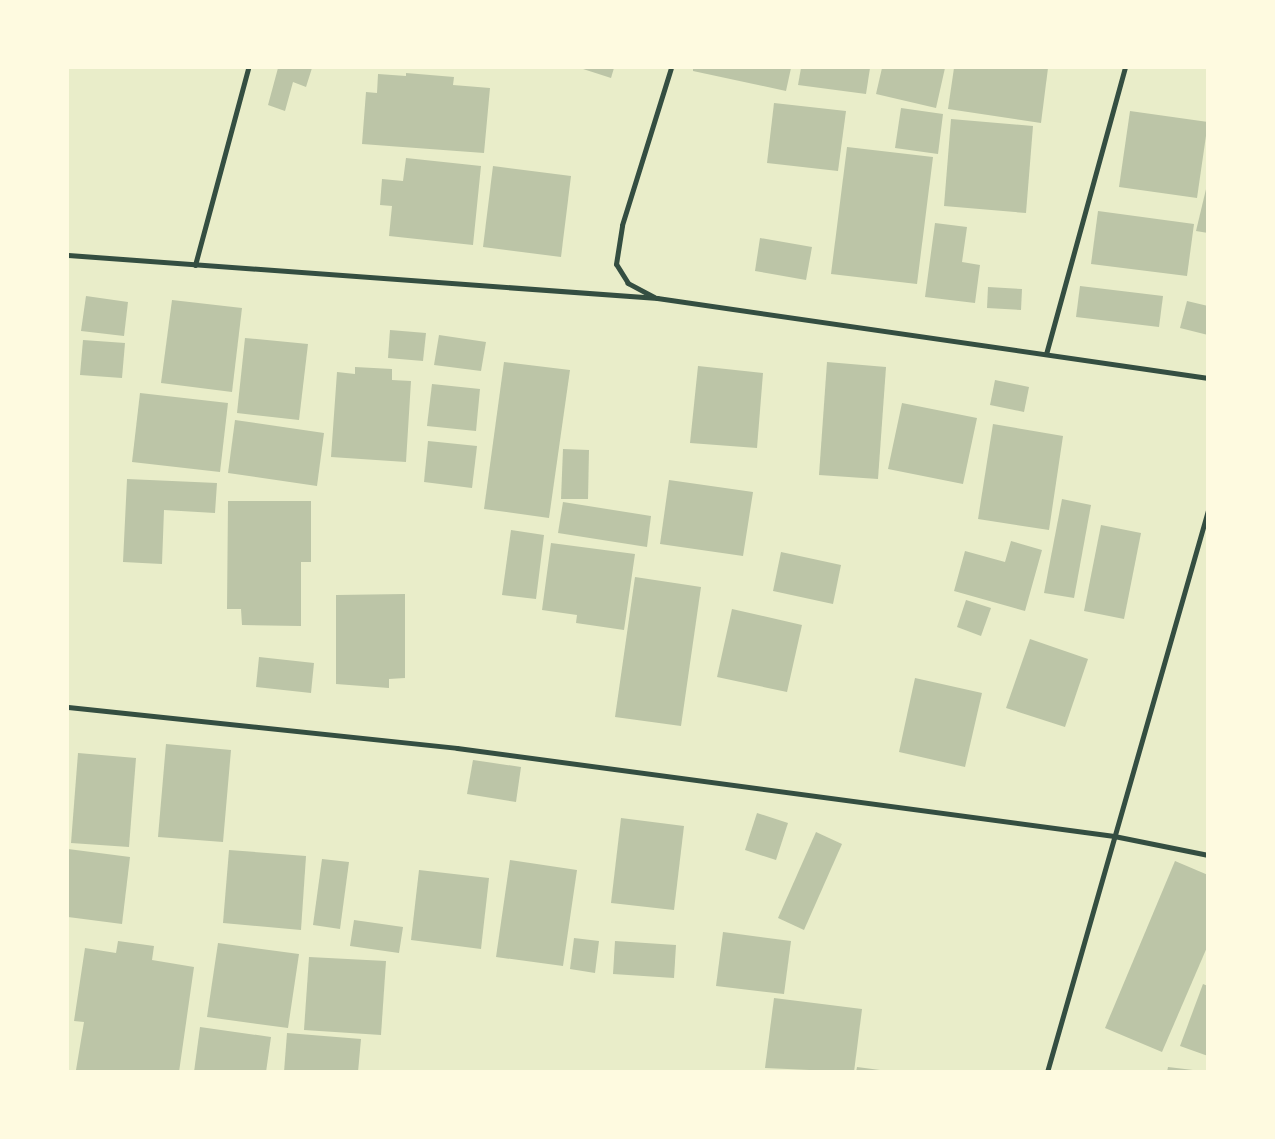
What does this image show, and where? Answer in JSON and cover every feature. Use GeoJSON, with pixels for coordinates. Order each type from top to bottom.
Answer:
{"type":"FeatureCollection","features":[{"type":"Feature","properties":{"kind":"street"},"geometry":{"type":"LineString","coordinates":[[195,265],[248,68]]}},
{"type":"Feature","properties":{"kind":"street"},"geometry":{"type":"LineString","coordinates":[[657,298],[628,283],[616,264],[622,225],[671,68]]}},
{"type":"Feature","properties":{"kind":"street"},"geometry":{"type":"LineString","coordinates":[[1046,354],[1125,68]]}},
{"type":"Feature","properties":{"kind":"street"},"geometry":{"type":"LineString","coordinates":[[68,255],[657,298],[1208,378]]}},
{"type":"Feature","properties":{"kind":"street"},"geometry":{"type":"LineString","coordinates":[[1047,1072],[1208,510]]}},
{"type":"Feature","properties":{"kind":"street"},"geometry":{"type":"LineString","coordinates":[[68,707],[457,748],[1114,836],[1208,855]]}},
{"type":"Feature","properties":{"kind":"building"},"geometry":{"type":"Polygon","coordinates":[[[278,68],[312,68],[306,87],[293,82],[285,111],[268,105],[278,68]]]}},
{"type":"Feature","properties":{"kind":"building"},"geometry":{"type":"Polygon","coordinates":[[[580,68],[614,68],[611,78],[580,68]]]}},
{"type":"Feature","properties":{"kind":"building"},"geometry":{"type":"Polygon","coordinates":[[[693,68],[791,68],[786,91],[693,71],[693,68]]]}},
{"type":"Feature","properties":{"kind":"building"},"geometry":{"type":"Polygon","coordinates":[[[801,68],[870,68],[866,94],[798,85],[801,68]]]}},
{"type":"Feature","properties":{"kind":"building"},"geometry":{"type":"Polygon","coordinates":[[[882,68],[945,68],[936,108],[876,94],[882,68]]]}},
{"type":"Feature","properties":{"kind":"building"},"geometry":{"type":"Polygon","coordinates":[[[954,68],[1048,68],[1041,123],[948,109],[954,68]]]}},
{"type":"Feature","properties":{"kind":"building"},"geometry":{"type":"Polygon","coordinates":[[[406,73],[454,77],[453,85],[490,88],[484,153],[362,144],[366,92],[377,93],[378,74],[406,76],[406,73]]]}},
{"type":"Feature","properties":{"kind":"building"},"geometry":{"type":"Polygon","coordinates":[[[774,103],[846,111],[838,171],[767,163],[774,103]]]}},
{"type":"Feature","properties":{"kind":"building"},"geometry":{"type":"Polygon","coordinates":[[[901,108],[943,114],[938,154],[895,148],[901,108]]]}},
{"type":"Feature","properties":{"kind":"building"},"geometry":{"type":"Polygon","coordinates":[[[1130,111],[1208,122],[1197,198],[1119,187],[1130,111]]]}},
{"type":"Feature","properties":{"kind":"building"},"geometry":{"type":"Polygon","coordinates":[[[951,119],[1033,126],[1026,213],[944,206],[951,119]]]}},
{"type":"Feature","properties":{"kind":"building"},"geometry":{"type":"Polygon","coordinates":[[[847,147],[933,157],[917,284],[831,274],[847,147]]]}},
{"type":"Feature","properties":{"kind":"building"},"geometry":{"type":"Polygon","coordinates":[[[406,158],[481,166],[473,245],[389,236],[392,206],[380,205],[382,179],[403,181],[406,158]]]}},
{"type":"Feature","properties":{"kind":"building"},"geometry":{"type":"Polygon","coordinates":[[[493,166],[571,176],[561,257],[483,247],[493,166]]]}},
{"type":"Feature","properties":{"kind":"building"},"geometry":{"type":"Polygon","coordinates":[[[1208,186],[1208,233],[1196,231],[1208,186]]]}},
{"type":"Feature","properties":{"kind":"building"},"geometry":{"type":"Polygon","coordinates":[[[1098,211],[1194,224],[1187,276],[1091,264],[1098,211]]]}},
{"type":"Feature","properties":{"kind":"building"},"geometry":{"type":"Polygon","coordinates":[[[935,223],[967,227],[962,262],[980,265],[975,303],[925,297],[935,223]]]}},
{"type":"Feature","properties":{"kind":"building"},"geometry":{"type":"Polygon","coordinates":[[[760,238],[812,247],[806,280],[755,271],[760,238]]]}},
{"type":"Feature","properties":{"kind":"building"},"geometry":{"type":"Polygon","coordinates":[[[1080,286],[1163,296],[1159,327],[1076,317],[1080,286]]]}},
{"type":"Feature","properties":{"kind":"building"},"geometry":{"type":"Polygon","coordinates":[[[988,287],[1022,289],[1021,310],[987,308],[988,287]]]}},
{"type":"Feature","properties":{"kind":"building"},"geometry":{"type":"Polygon","coordinates":[[[86,296],[128,302],[124,336],[81,331],[86,296]]]}},
{"type":"Feature","properties":{"kind":"building"},"geometry":{"type":"Polygon","coordinates":[[[172,300],[242,308],[232,392],[161,383],[172,300]]]}},
{"type":"Feature","properties":{"kind":"building"},"geometry":{"type":"Polygon","coordinates":[[[1187,301],[1208,306],[1208,335],[1180,328],[1187,301]]]}},
{"type":"Feature","properties":{"kind":"building"},"geometry":{"type":"Polygon","coordinates":[[[390,330],[426,333],[423,361],[388,358],[390,330]]]}},
{"type":"Feature","properties":{"kind":"building"},"geometry":{"type":"Polygon","coordinates":[[[439,335],[486,342],[481,371],[434,365],[439,335]]]}},
{"type":"Feature","properties":{"kind":"building"},"geometry":{"type":"Polygon","coordinates":[[[245,338],[308,344],[299,420],[237,413],[245,338]]]}},
{"type":"Feature","properties":{"kind":"building"},"geometry":{"type":"Polygon","coordinates":[[[83,340],[125,343],[122,378],[80,375],[83,340]]]}},
{"type":"Feature","properties":{"kind":"building"},"geometry":{"type":"Polygon","coordinates":[[[504,362],[570,370],[549,518],[484,509],[504,362]]]}},
{"type":"Feature","properties":{"kind":"building"},"geometry":{"type":"Polygon","coordinates":[[[827,362],[886,367],[878,479],[819,475],[827,362]]]}},
{"type":"Feature","properties":{"kind":"building"},"geometry":{"type":"Polygon","coordinates":[[[698,366],[763,373],[757,448],[690,443],[698,366]]]}},
{"type":"Feature","properties":{"kind":"building"},"geometry":{"type":"Polygon","coordinates":[[[355,367],[392,369],[392,380],[411,381],[406,462],[331,457],[337,372],[355,374],[355,367]]]}},
{"type":"Feature","properties":{"kind":"building"},"geometry":{"type":"Polygon","coordinates":[[[995,380],[1029,387],[1024,412],[990,405],[995,380]]]}},
{"type":"Feature","properties":{"kind":"building"},"geometry":{"type":"Polygon","coordinates":[[[432,384],[480,389],[476,431],[427,426],[432,384]]]}},
{"type":"Feature","properties":{"kind":"building"},"geometry":{"type":"Polygon","coordinates":[[[140,393],[228,403],[220,472],[132,462],[140,393]]]}},
{"type":"Feature","properties":{"kind":"building"},"geometry":{"type":"Polygon","coordinates":[[[902,403],[977,418],[963,484],[888,469],[902,403]]]}},
{"type":"Feature","properties":{"kind":"building"},"geometry":{"type":"Polygon","coordinates":[[[235,420],[324,433],[317,486],[228,473],[235,420]]]}},
{"type":"Feature","properties":{"kind":"building"},"geometry":{"type":"Polygon","coordinates":[[[993,424],[1063,436],[1049,530],[978,519],[993,424]]]}},
{"type":"Feature","properties":{"kind":"building"},"geometry":{"type":"Polygon","coordinates":[[[428,441],[477,446],[472,488],[424,482],[428,441]]]}},
{"type":"Feature","properties":{"kind":"building"},"geometry":{"type":"Polygon","coordinates":[[[563,449],[589,450],[588,499],[561,499],[563,449]]]}},
{"type":"Feature","properties":{"kind":"building"},"geometry":{"type":"Polygon","coordinates":[[[127,479],[217,483],[215,513],[164,510],[162,564],[123,562],[127,479]]]}},
{"type":"Feature","properties":{"kind":"building"},"geometry":{"type":"Polygon","coordinates":[[[669,480],[753,492],[743,556],[660,544],[669,480]]]}},
{"type":"Feature","properties":{"kind":"building"},"geometry":{"type":"Polygon","coordinates":[[[1062,499],[1091,505],[1074,598],[1044,593],[1062,499]]]}},
{"type":"Feature","properties":{"kind":"building"},"geometry":{"type":"Polygon","coordinates":[[[228,501],[311,501],[311,562],[301,562],[301,626],[242,625],[241,609],[227,609],[228,501]]]}},
{"type":"Feature","properties":{"kind":"building"},"geometry":{"type":"Polygon","coordinates":[[[563,502],[651,516],[647,547],[558,533],[563,502]]]}},
{"type":"Feature","properties":{"kind":"building"},"geometry":{"type":"Polygon","coordinates":[[[1101,525],[1141,533],[1124,619],[1084,611],[1101,525]]]}},
{"type":"Feature","properties":{"kind":"building"},"geometry":{"type":"Polygon","coordinates":[[[511,530],[544,535],[536,599],[502,595],[511,530]]]}},
{"type":"Feature","properties":{"kind":"building"},"geometry":{"type":"Polygon","coordinates":[[[1011,541],[1042,550],[1025,611],[954,591],[965,551],[1005,562],[1011,541]]]}},
{"type":"Feature","properties":{"kind":"building"},"geometry":{"type":"Polygon","coordinates":[[[551,543],[635,554],[624,630],[576,623],[577,615],[542,610],[551,543]]]}},
{"type":"Feature","properties":{"kind":"building"},"geometry":{"type":"Polygon","coordinates":[[[781,552],[841,565],[833,604],[773,591],[781,552]]]}},
{"type":"Feature","properties":{"kind":"building"},"geometry":{"type":"Polygon","coordinates":[[[635,577],[701,587],[681,726],[615,717],[635,577]]]}},
{"type":"Feature","properties":{"kind":"building"},"geometry":{"type":"Polygon","coordinates":[[[405,594],[405,678],[389,679],[389,688],[336,684],[336,595],[405,594]]]}},
{"type":"Feature","properties":{"kind":"building"},"geometry":{"type":"Polygon","coordinates":[[[966,600],[991,608],[981,636],[957,627],[966,600]]]}},
{"type":"Feature","properties":{"kind":"building"},"geometry":{"type":"Polygon","coordinates":[[[732,609],[802,625],[787,692],[717,677],[732,609]]]}},
{"type":"Feature","properties":{"kind":"building"},"geometry":{"type":"Polygon","coordinates":[[[1030,639],[1088,659],[1065,727],[1006,708],[1030,639]]]}},
{"type":"Feature","properties":{"kind":"building"},"geometry":{"type":"Polygon","coordinates":[[[259,657],[314,663],[311,693],[256,687],[259,657]]]}},
{"type":"Feature","properties":{"kind":"building"},"geometry":{"type":"Polygon","coordinates":[[[915,678],[982,693],[965,767],[899,752],[915,678]]]}},
{"type":"Feature","properties":{"kind":"building"},"geometry":{"type":"Polygon","coordinates":[[[166,744],[231,750],[223,842],[158,837],[166,744]]]}},
{"type":"Feature","properties":{"kind":"building"},"geometry":{"type":"Polygon","coordinates":[[[78,753],[136,758],[129,847],[71,843],[78,753]]]}},
{"type":"Feature","properties":{"kind":"building"},"geometry":{"type":"Polygon","coordinates":[[[473,760],[521,767],[516,802],[467,794],[473,760]]]}},
{"type":"Feature","properties":{"kind":"building"},"geometry":{"type":"Polygon","coordinates":[[[757,813],[788,823],[776,860],[745,850],[757,813]]]}},
{"type":"Feature","properties":{"kind":"building"},"geometry":{"type":"Polygon","coordinates":[[[621,818],[684,826],[674,910],[611,903],[621,818]]]}},
{"type":"Feature","properties":{"kind":"building"},"geometry":{"type":"Polygon","coordinates":[[[816,832],[842,844],[804,930],[778,918],[816,832]]]}},
{"type":"Feature","properties":{"kind":"building"},"geometry":{"type":"Polygon","coordinates":[[[68,849],[130,857],[122,924],[68,917],[68,849]]]}},
{"type":"Feature","properties":{"kind":"building"},"geometry":{"type":"Polygon","coordinates":[[[229,850],[306,856],[301,930],[223,923],[229,850]]]}},
{"type":"Feature","properties":{"kind":"building"},"geometry":{"type":"Polygon","coordinates":[[[322,859],[349,862],[340,929],[313,925],[322,859]]]}},
{"type":"Feature","properties":{"kind":"building"},"geometry":{"type":"Polygon","coordinates":[[[510,860],[577,870],[563,966],[496,957],[510,860]]]}},
{"type":"Feature","properties":{"kind":"building"},"geometry":{"type":"Polygon","coordinates":[[[1175,861],[1208,875],[1208,945],[1162,1052],[1105,1028],[1175,861]]]}},
{"type":"Feature","properties":{"kind":"building"},"geometry":{"type":"Polygon","coordinates":[[[419,870],[489,878],[481,949],[411,940],[419,870]]]}},
{"type":"Feature","properties":{"kind":"building"},"geometry":{"type":"Polygon","coordinates":[[[354,920],[403,927],[399,953],[350,946],[354,920]]]}},
{"type":"Feature","properties":{"kind":"building"},"geometry":{"type":"Polygon","coordinates":[[[723,932],[791,941],[784,994],[716,986],[723,932]]]}},
{"type":"Feature","properties":{"kind":"building"},"geometry":{"type":"Polygon","coordinates":[[[574,938],[599,941],[595,973],[570,969],[574,938]]]}},
{"type":"Feature","properties":{"kind":"building"},"geometry":{"type":"Polygon","coordinates":[[[118,941],[154,946],[152,960],[194,967],[179,1072],[76,1070],[84,1022],[74,1021],[85,948],[116,953],[118,941]]]}},
{"type":"Feature","properties":{"kind":"building"},"geometry":{"type":"Polygon","coordinates":[[[615,941],[676,945],[674,978],[613,974],[615,941]]]}},
{"type":"Feature","properties":{"kind":"building"},"geometry":{"type":"Polygon","coordinates":[[[218,943],[299,954],[288,1028],[207,1017],[218,943]]]}},
{"type":"Feature","properties":{"kind":"building"},"geometry":{"type":"Polygon","coordinates":[[[309,957],[386,961],[381,1035],[304,1030],[309,957]]]}},
{"type":"Feature","properties":{"kind":"building"},"geometry":{"type":"Polygon","coordinates":[[[1203,984],[1208,986],[1208,1056],[1180,1046],[1203,984]]]}},
{"type":"Feature","properties":{"kind":"building"},"geometry":{"type":"Polygon","coordinates":[[[774,998],[862,1009],[854,1072],[765,1068],[774,998]]]}},
{"type":"Feature","properties":{"kind":"building"},"geometry":{"type":"Polygon","coordinates":[[[200,1027],[271,1037],[266,1072],[194,1072],[200,1027]]]}},
{"type":"Feature","properties":{"kind":"building"},"geometry":{"type":"Polygon","coordinates":[[[287,1033],[361,1039],[358,1072],[284,1072],[287,1033]]]}},
{"type":"Feature","properties":{"kind":"building"},"geometry":{"type":"Polygon","coordinates":[[[857,1067],[880,1070],[880,1072],[856,1072],[857,1067]]]}},
{"type":"Feature","properties":{"kind":"building"},"geometry":{"type":"Polygon","coordinates":[[[1168,1067],[1193,1070],[1193,1072],[1167,1072],[1168,1067]]]}}]}
